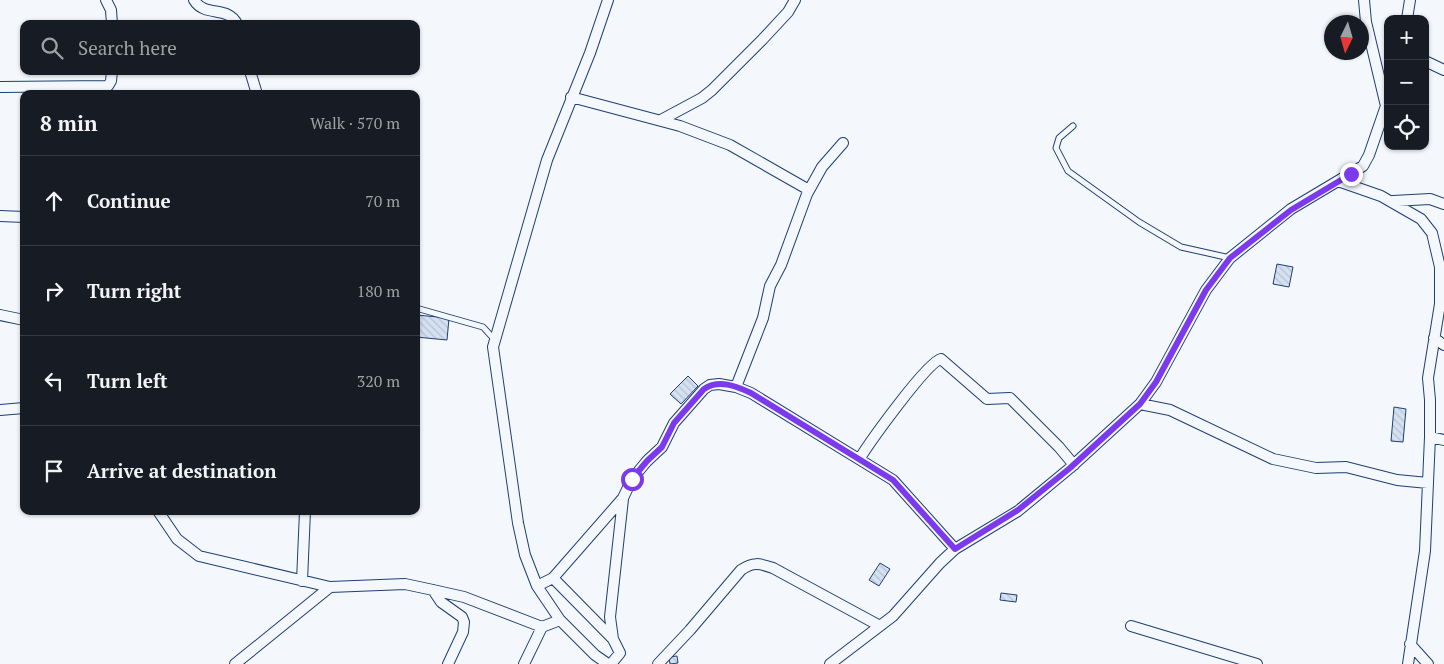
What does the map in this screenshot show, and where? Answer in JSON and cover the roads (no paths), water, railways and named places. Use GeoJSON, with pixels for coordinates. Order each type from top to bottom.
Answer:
{"type":"FeatureCollection","features":[{"type":"Feature","properties":{"kind":"street"},"geometry":{"type":"LineString","coordinates":[[106,0],[111,10],[112,20]]}},
{"type":"Feature","properties":{"kind":"street"},"geometry":{"type":"LineString","coordinates":[[194,0],[205,10],[231,16],[234,20]]}},
{"type":"Feature","properties":{"kind":"street"},"geometry":{"type":"LineString","coordinates":[[661,120],[702,98],[712,90],[788,12],[795,0]]}},
{"type":"Feature","properties":{"kind":"street"},"geometry":{"type":"LineString","coordinates":[[1364,0],[1366,22],[1384,91]]}},
{"type":"Feature","properties":{"kind":"street"},"geometry":{"type":"LineString","coordinates":[[1408,15],[1410,0]]}},
{"type":"Feature","properties":{"kind":"street"},"geometry":{"type":"LineString","coordinates":[[553,578],[613,639],[620,653],[610,664],[595,655],[560,620],[537,586],[525,555],[518,523],[501,400],[494,366],[494,339],[547,160],[609,1]]}},
{"type":"Feature","properties":{"kind":"street"},"geometry":{"type":"LineString","coordinates":[[1429,63],[1444,70]]}},
{"type":"Feature","properties":{"kind":"street"},"geometry":{"type":"LineString","coordinates":[[0,87],[108,86],[111,75]]}},
{"type":"Feature","properties":{"kind":"street"},"geometry":{"type":"LineString","coordinates":[[251,75],[255,90]]}},
{"type":"Feature","properties":{"kind":"street"},"geometry":{"type":"LineString","coordinates":[[570,97],[661,120],[730,145],[809,190]]}},
{"type":"Feature","properties":{"kind":"street"},"geometry":{"type":"LineString","coordinates":[[834,663],[906,604],[940,563],[955,549],[1018,510],[1074,465],[1140,404],[1156,382],[1206,290],[1230,258],[1291,210],[1351,174],[1367,161],[1386,105]]}},
{"type":"Feature","properties":{"kind":"street"},"geometry":{"type":"LineString","coordinates":[[736,386],[763,318],[770,286],[781,265],[809,190],[822,167],[843,143]]}},
{"type":"Feature","properties":{"kind":"street"},"geometry":{"type":"LineString","coordinates":[[1338,181],[1392,202],[1421,219],[1432,233],[1441,285],[1428,378],[1430,437],[1425,551],[1408,664]]}},
{"type":"Feature","properties":{"kind":"street"},"geometry":{"type":"LineString","coordinates":[[1392,202],[1430,198],[1444,204]]}},
{"type":"Feature","properties":{"kind":"street"},"geometry":{"type":"LineString","coordinates":[[0,216],[20,217]]}},
{"type":"Feature","properties":{"kind":"street"},"geometry":{"type":"LineString","coordinates":[[0,315],[20,319]]}},
{"type":"Feature","properties":{"kind":"street"},"geometry":{"type":"LineString","coordinates":[[1434,338],[1444,345]]}},
{"type":"Feature","properties":{"kind":"street"},"geometry":{"type":"LineString","coordinates":[[860,458],[870,441],[916,384],[935,361],[941,359],[987,399],[1010,398],[1074,465]]}},
{"type":"Feature","properties":{"kind":"street"},"geometry":{"type":"LineString","coordinates":[[537,586],[553,578],[623,498],[632,479],[662,447],[674,423],[704,389],[710,385],[719,384],[736,386],[751,393],[860,458],[893,480],[955,549]]}},
{"type":"Feature","properties":{"kind":"street"},"geometry":{"type":"LineString","coordinates":[[1140,404],[1170,410],[1273,459],[1316,468],[1346,467],[1390,479],[1428,483]]}},
{"type":"Feature","properties":{"kind":"street"},"geometry":{"type":"LineString","coordinates":[[0,410],[20,408]]}},
{"type":"Feature","properties":{"kind":"street"},"geometry":{"type":"LineString","coordinates":[[1430,437],[1444,440]]}},
{"type":"Feature","properties":{"kind":"street"},"geometry":{"type":"LineString","coordinates":[[613,639],[610,617],[623,498]]}},
{"type":"Feature","properties":{"kind":"street"},"geometry":{"type":"LineString","coordinates":[[161,515],[178,539],[200,556],[330,587],[405,584],[464,597],[542,627],[560,620]]}},
{"type":"Feature","properties":{"kind":"street"},"geometry":{"type":"LineString","coordinates":[[302,581],[305,515]]}},
{"type":"Feature","properties":{"kind":"street"},"geometry":{"type":"LineString","coordinates":[[658,664],[741,570],[751,564],[760,564],[773,568],[880,626]]}},
{"type":"Feature","properties":{"kind":"street"},"geometry":{"type":"LineString","coordinates":[[235,664],[330,587]]}},
{"type":"Feature","properties":{"kind":"street"},"geometry":{"type":"LineString","coordinates":[[433,590],[441,602],[462,617],[464,622],[463,632],[448,664]]}},
{"type":"Feature","properties":{"kind":"street"},"geometry":{"type":"LineString","coordinates":[[1131,626],[1257,664]]}},
{"type":"Feature","properties":{"kind":"street"},"geometry":{"type":"LineString","coordinates":[[524,664],[542,627]]}},
{"type":"Feature","properties":{"kind":"street"},"geometry":{"type":"LineString","coordinates":[[1410,644],[1420,652],[1428,664]]}},
{"type":"Feature","properties":{"kind":"lane"},"geometry":{"type":"LineString","coordinates":[[1073,126],[1057,140],[1056,148],[1068,171],[1139,222],[1181,247],[1230,258]]}},
{"type":"Feature","properties":{"kind":"lane"},"geometry":{"type":"LineString","coordinates":[[420,309],[484,327],[494,339]]}}]}
